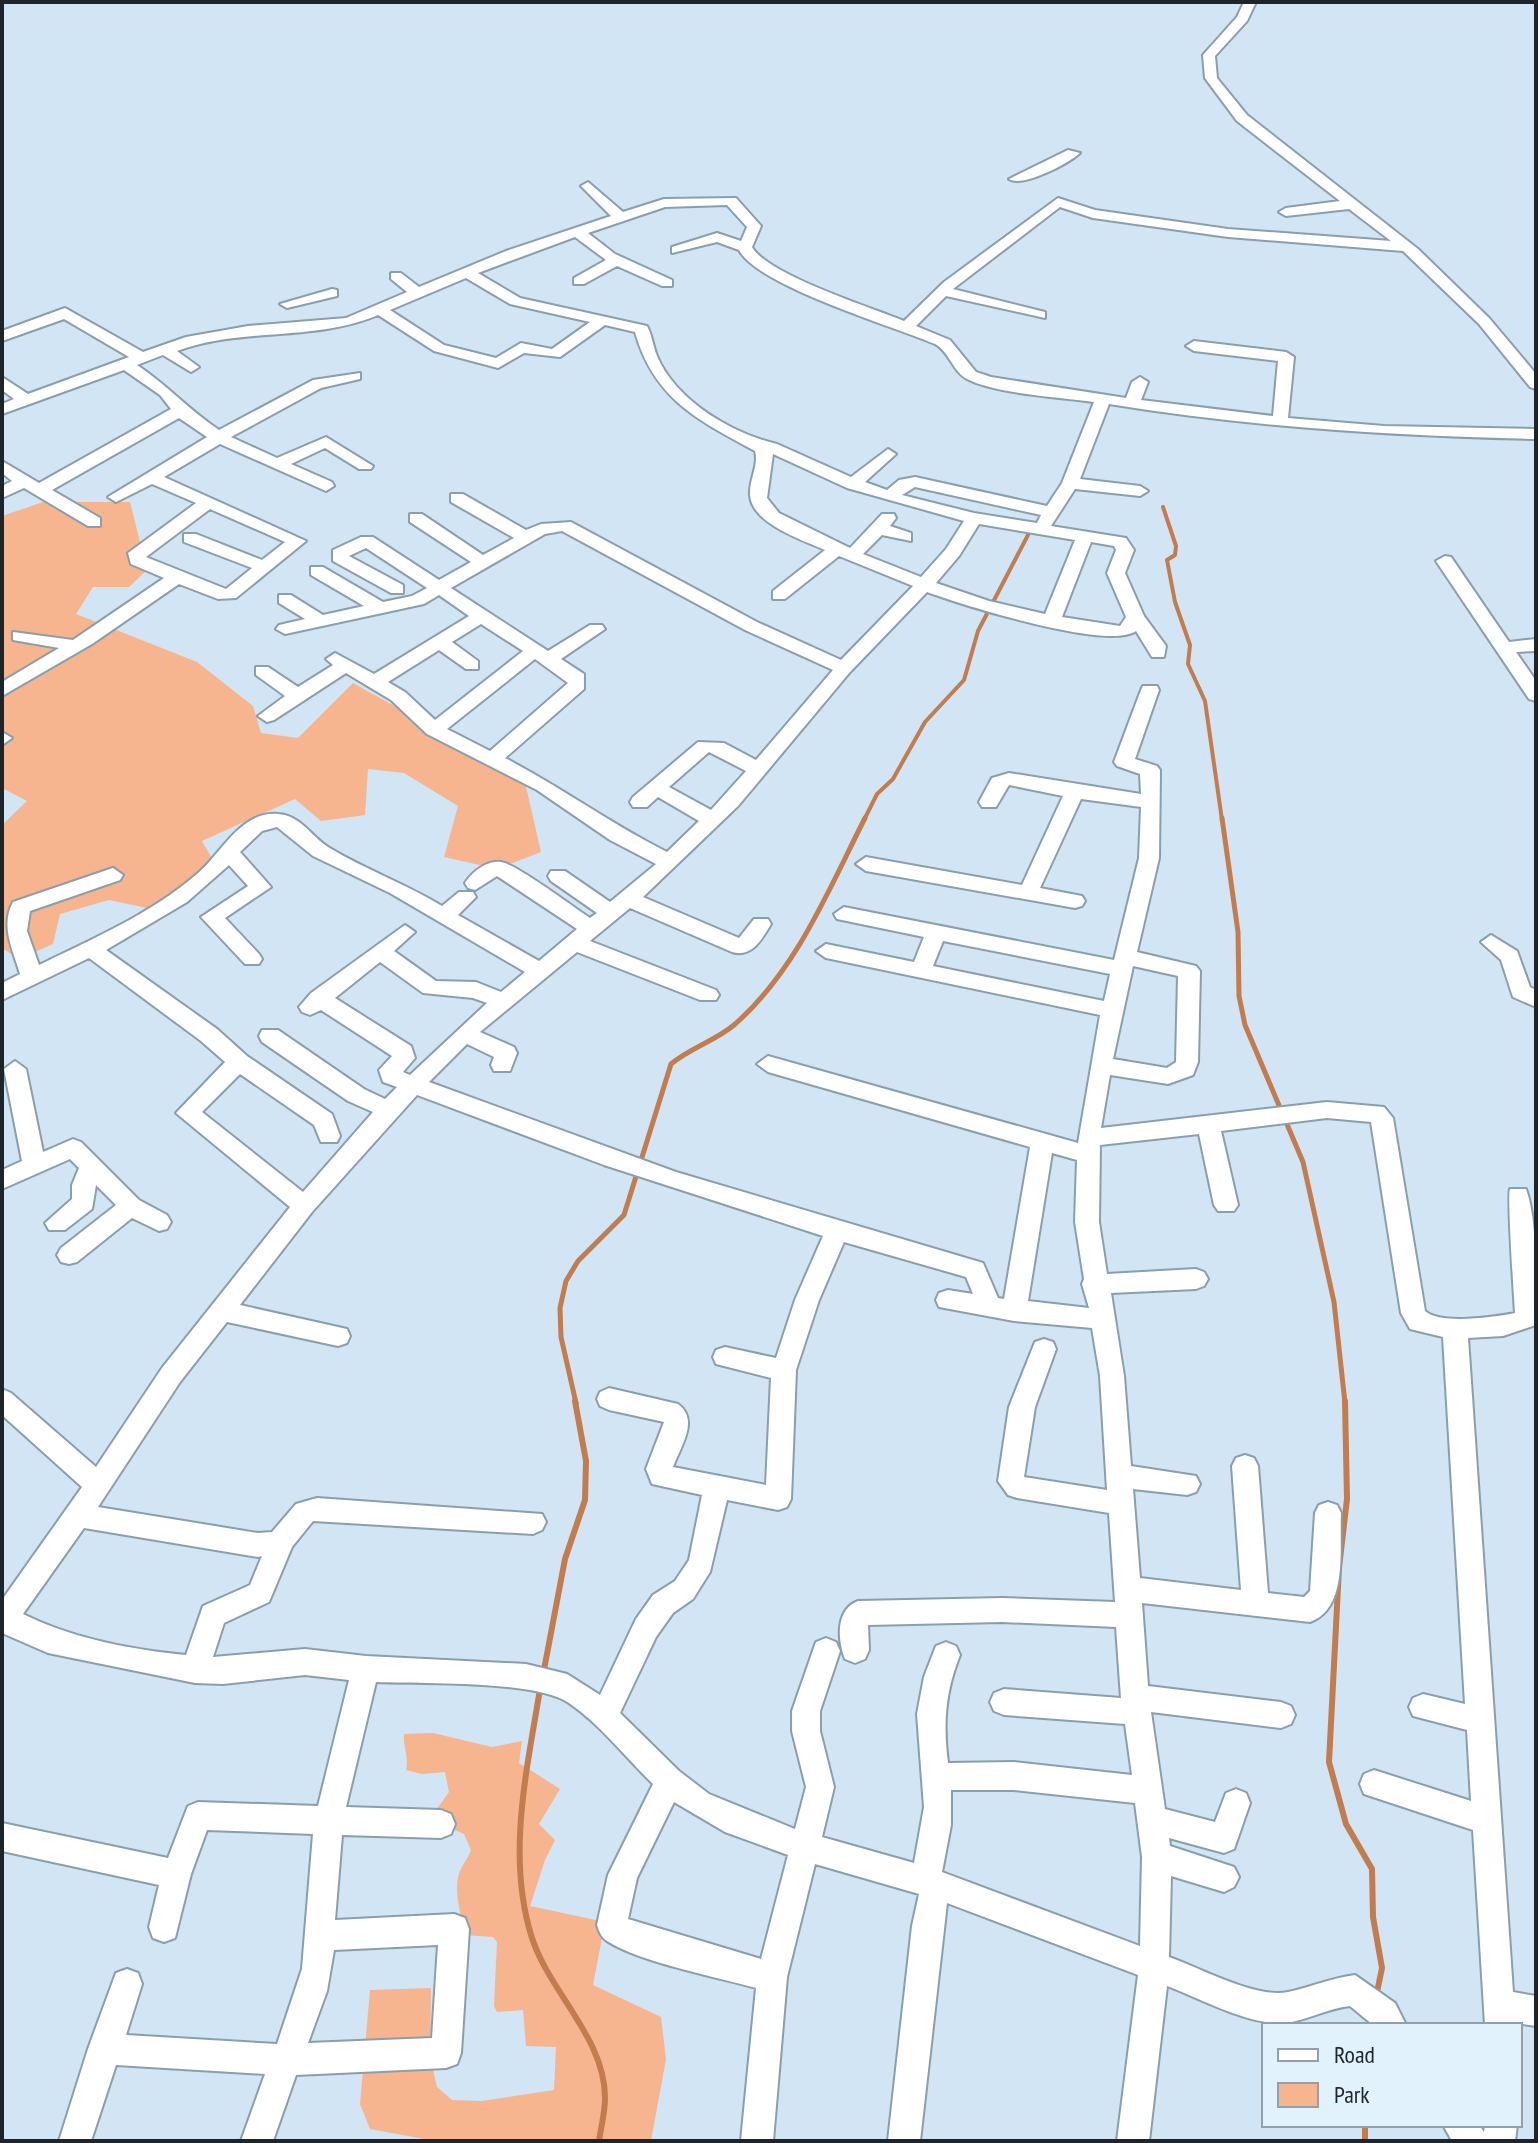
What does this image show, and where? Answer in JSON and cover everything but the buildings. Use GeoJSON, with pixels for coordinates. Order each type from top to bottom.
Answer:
{"type":"FeatureCollection","features":[{"type":"Feature","properties":{"kind":"street"},"geometry":{"type":"LineString","coordinates":[[1250,2],[1243,18],[1209,55],[1211,78],[1259,134],[1406,247],[1484,321],[1536,384]]}},
{"type":"Feature","properties":{"kind":"street"},"geometry":{"type":"LineString","coordinates":[[1016,179],[1053,165],[1073,153]]}},
{"type":"Feature","properties":{"kind":"street"},"geometry":{"type":"LineString","coordinates":[[588,186],[619,216]]}},
{"type":"Feature","properties":{"kind":"street"},"geometry":{"type":"LineString","coordinates":[[2,409],[164,349],[242,332],[352,321],[576,231],[675,200],[729,200],[754,226],[745,247]]}},
{"type":"Feature","properties":{"kind":"street"},"geometry":{"type":"LineString","coordinates":[[905,328],[943,291],[1058,202],[1093,214],[1228,233],[1406,247]]}},
{"type":"Feature","properties":{"kind":"street"},"geometry":{"type":"LineString","coordinates":[[1286,212],[1353,204]]}},
{"type":"Feature","properties":{"kind":"street"},"geometry":{"type":"LineString","coordinates":[[576,231],[617,260],[667,283]]}},
{"type":"Feature","properties":{"kind":"street"},"geometry":{"type":"LineString","coordinates":[[677,250],[717,237],[745,247],[752,260],[771,272],[945,343],[972,377],[1102,401],[1280,422],[1384,431],[1536,434]]}},
{"type":"Feature","properties":{"kind":"street"},"geometry":{"type":"LineString","coordinates":[[579,281],[617,260]]}},
{"type":"Feature","properties":{"kind":"street"},"geometry":{"type":"LineString","coordinates":[[468,273],[508,299],[642,329],[650,358],[676,395],[696,412],[762,448],[771,447],[853,484],[890,496],[974,518],[1115,541],[1125,547],[1116,573],[1135,617],[1158,653]]}},
{"type":"Feature","properties":{"kind":"street"},"geometry":{"type":"LineString","coordinates":[[396,276],[418,294]]}},
{"type":"Feature","properties":{"kind":"street"},"geometry":{"type":"LineString","coordinates":[[287,304],[330,290],[364,335]]}},
{"type":"Feature","properties":{"kind":"street"},"geometry":{"type":"LineString","coordinates":[[943,291],[1040,315]]}},
{"type":"Feature","properties":{"kind":"street"},"geometry":{"type":"LineString","coordinates":[[380,310],[439,348],[498,363],[521,348],[555,354],[600,322]]}},
{"type":"Feature","properties":{"kind":"street"},"geometry":{"type":"LineString","coordinates":[[2,336],[65,313],[132,360],[181,410],[216,436],[326,486]]}},
{"type":"Feature","properties":{"kind":"street"},"geometry":{"type":"LineString","coordinates":[[1194,346],[1286,357],[1280,422]]}},
{"type":"Feature","properties":{"kind":"street"},"geometry":{"type":"LineString","coordinates":[[164,349],[191,367]]}},
{"type":"Feature","properties":{"kind":"street"},"geometry":{"type":"LineString","coordinates":[[116,497],[152,478],[216,436],[309,388],[329,380],[339,383],[354,376]]}},
{"type":"Feature","properties":{"kind":"street"},"geometry":{"type":"LineString","coordinates":[[2,382],[24,399]]}},
{"type":"Feature","properties":{"kind":"street"},"geometry":{"type":"LineString","coordinates":[[1131,405],[1140,382]]}},
{"type":"Feature","properties":{"kind":"street"},"geometry":{"type":"LineString","coordinates":[[1040,530],[1070,483],[1102,401]]}},
{"type":"Feature","properties":{"kind":"street"},"geometry":{"type":"LineString","coordinates":[[2,493],[31,486],[181,410]]}},
{"type":"Feature","properties":{"kind":"street"},"geometry":{"type":"LineString","coordinates":[[277,464],[326,442],[365,466]]}},
{"type":"Feature","properties":{"kind":"street"},"geometry":{"type":"LineString","coordinates":[[762,448],[766,459],[758,486],[760,505],[768,515],[845,552],[982,605],[1118,633],[1130,628],[1135,617]]}},
{"type":"Feature","properties":{"kind":"street"},"geometry":{"type":"LineString","coordinates":[[853,484],[888,454]]}},
{"type":"Feature","properties":{"kind":"street"},"geometry":{"type":"LineString","coordinates":[[3,466],[94,522]]}},
{"type":"Feature","properties":{"kind":"street"},"geometry":{"type":"LineString","coordinates":[[152,478],[206,504],[296,539],[265,567],[226,595],[137,560],[137,553],[206,504]]}},
{"type":"Feature","properties":{"kind":"street"},"geometry":{"type":"LineString","coordinates":[[890,496],[905,484],[915,482],[1053,512]]}},
{"type":"Feature","properties":{"kind":"street"},"geometry":{"type":"LineString","coordinates":[[1070,483],[1140,491]]}},
{"type":"Feature","properties":{"kind":"street"},"geometry":{"type":"LineString","coordinates":[[457,498],[527,538]]}},
{"type":"Feature","properties":{"kind":"street"},"geometry":{"type":"LineString","coordinates":[[416,518],[485,564]]}},
{"type":"Feature","properties":{"kind":"street"},"geometry":{"type":"LineString","coordinates":[[974,518],[953,552],[844,668],[760,770],[712,819],[620,906],[464,1034],[388,1110],[304,1206],[171,1375],[78,1515],[3,1619],[48,1640],[195,1670],[223,1671],[305,1662],[366,1669],[502,1675],[557,1683],[579,1694],[669,1781],[699,1804],[735,1822],[805,1847],[931,1882],[1260,2006],[1286,2008],[1344,1989],[1355,1990],[1380,2012]]}},
{"type":"Feature","properties":{"kind":"street"},"geometry":{"type":"LineString","coordinates":[[779,595],[884,523],[905,537]]}},
{"type":"Feature","properties":{"kind":"street"},"geometry":{"type":"LineString","coordinates":[[285,629],[418,600],[548,526],[575,528],[712,605],[844,668]]}},
{"type":"Feature","properties":{"kind":"street"},"geometry":{"type":"LineString","coordinates":[[1052,619],[1085,536]]}},
{"type":"Feature","properties":{"kind":"street"},"geometry":{"type":"LineString","coordinates":[[190,538],[265,567]]}},
{"type":"Feature","properties":{"kind":"street"},"geometry":{"type":"LineString","coordinates":[[397,589],[339,557],[339,554],[367,541],[577,678],[577,685],[491,760]]}},
{"type":"Feature","properties":{"kind":"street"},"geometry":{"type":"LineString","coordinates":[[1445,561],[1536,695]]}},
{"type":"Feature","properties":{"kind":"street"},"geometry":{"type":"LineString","coordinates":[[317,571],[380,608]]}},
{"type":"Feature","properties":{"kind":"street"},"geometry":{"type":"LineString","coordinates":[[2,690],[76,646],[177,577]]}},
{"type":"Feature","properties":{"kind":"street"},"geometry":{"type":"LineString","coordinates":[[285,599],[321,622]]}},
{"type":"Feature","properties":{"kind":"street"},"geometry":{"type":"LineString","coordinates":[[375,682],[481,616]]}},
{"type":"Feature","properties":{"kind":"street"},"geometry":{"type":"LineString","coordinates":[[434,730],[541,655],[596,629]]}},
{"type":"Feature","properties":{"kind":"street"},"geometry":{"type":"LineString","coordinates":[[19,636],[76,646]]}},
{"type":"Feature","properties":{"kind":"street"},"geometry":{"type":"LineString","coordinates":[[440,642],[472,665]]}},
{"type":"Feature","properties":{"kind":"street"},"geometry":{"type":"LineString","coordinates":[[1504,648],[1536,645]]}},
{"type":"Feature","properties":{"kind":"street"},"geometry":{"type":"LineString","coordinates":[[267,716],[341,662],[409,704],[434,730],[544,786],[605,828],[669,862]]}},
{"type":"Feature","properties":{"kind":"street"},"geometry":{"type":"LineString","coordinates":[[262,671],[297,695]]}},
{"type":"Feature","properties":{"kind":"street"},"geometry":{"type":"LineString","coordinates":[[1133,2141],[1154,1965],[1157,1857],[1136,1705],[1112,1376],[1094,1284],[1087,1222],[1088,1146],[1101,1065],[1149,858],[1150,770],[1124,762],[1150,690]]}},
{"type":"Feature","properties":{"kind":"street"},"geometry":{"type":"LineString","coordinates":[[640,802],[701,748],[709,745],[760,770]]}},
{"type":"Feature","properties":{"kind":"street"},"geometry":{"type":"LineString","coordinates":[[989,802],[999,782],[1009,779],[1151,802]]}},
{"type":"Feature","properties":{"kind":"street"},"geometry":{"type":"LineString","coordinates":[[656,788],[712,819]]}},
{"type":"Feature","properties":{"kind":"street"},"geometry":{"type":"LineString","coordinates":[[1028,893],[1075,792]]}},
{"type":"Feature","properties":{"kind":"street"},"geometry":{"type":"LineString","coordinates":[[2,992],[89,948],[180,896],[215,870],[259,824],[280,820],[323,853],[395,887],[442,917],[539,970]]}},
{"type":"Feature","properties":{"kind":"street"},"geometry":{"type":"LineString","coordinates":[[211,917],[261,887],[230,853]]}},
{"type":"Feature","properties":{"kind":"street"},"geometry":{"type":"LineString","coordinates":[[866,864],[1075,901]]}},
{"type":"Feature","properties":{"kind":"street"},"geometry":{"type":"LineString","coordinates":[[442,917],[492,869],[499,868],[582,936],[708,995]]}},
{"type":"Feature","properties":{"kind":"street"},"geometry":{"type":"LineString","coordinates":[[32,977],[17,931],[20,907],[113,875]]}},
{"type":"Feature","properties":{"kind":"street"},"geometry":{"type":"LineString","coordinates":[[558,876],[620,906],[739,947],[745,945],[761,924]]}},
{"type":"Feature","properties":{"kind":"street"},"geometry":{"type":"LineString","coordinates":[[180,896],[211,917],[252,959]]}},
{"type":"Feature","properties":{"kind":"street"},"geometry":{"type":"LineString","coordinates":[[844,914],[1123,963],[1189,971],[1187,1062],[1179,1073],[1168,1076],[1101,1065]]}},
{"type":"Feature","properties":{"kind":"street"},"geometry":{"type":"LineString","coordinates":[[405,932],[314,1002],[403,1052],[404,1058],[389,1074],[457,1099],[524,1129],[837,1231],[975,1270],[1002,1309]]}},
{"type":"Feature","properties":{"kind":"street"},"geometry":{"type":"LineString","coordinates":[[920,973],[936,932]]}},
{"type":"Feature","properties":{"kind":"street"},"geometry":{"type":"LineString","coordinates":[[1491,942],[1510,956],[1521,992],[1536,999]]}},
{"type":"Feature","properties":{"kind":"street"},"geometry":{"type":"LineString","coordinates":[[89,948],[209,1035],[239,1062],[324,1120],[329,1136]]}},
{"type":"Feature","properties":{"kind":"street"},"geometry":{"type":"LineString","coordinates":[[380,951],[431,988],[476,990],[502,1001]]}},
{"type":"Feature","properties":{"kind":"street"},"geometry":{"type":"LineString","coordinates":[[826,951],[920,973],[1112,1010]]}},
{"type":"Feature","properties":{"kind":"street"},"geometry":{"type":"LineString","coordinates":[[464,1034],[506,1053],[502,1065]]}},
{"type":"Feature","properties":{"kind":"street"},"geometry":{"type":"LineString","coordinates":[[270,1036],[356,1095],[388,1110]]}},
{"type":"Feature","properties":{"kind":"street"},"geometry":{"type":"LineString","coordinates":[[239,1062],[187,1113],[304,1206]]}},
{"type":"Feature","properties":{"kind":"street"},"geometry":{"type":"LineString","coordinates":[[768,1064],[1042,1144],[1088,1146],[1208,1124],[1327,1110],[1376,1113],[1382,1118],[1415,1318],[1426,1325],[1455,1329],[1527,1319],[1530,1236],[1518,1195]]}},
{"type":"Feature","properties":{"kind":"street"},"geometry":{"type":"LineString","coordinates":[[15,1069],[34,1164]]}},
{"type":"Feature","properties":{"kind":"street"},"geometry":{"type":"LineString","coordinates":[[1208,1124],[1226,1205]]}},
{"type":"Feature","properties":{"kind":"street"},"geometry":{"type":"LineString","coordinates":[[1002,1309],[1042,1144]]}},
{"type":"Feature","properties":{"kind":"street"},"geometry":{"type":"LineString","coordinates":[[2,1180],[73,1148],[90,1169],[131,1206],[159,1222]]}},
{"type":"Feature","properties":{"kind":"street"},"geometry":{"type":"LineString","coordinates":[[57,1223],[84,1203],[84,1185],[90,1169]]}},
{"type":"Feature","properties":{"kind":"street"},"geometry":{"type":"LineString","coordinates":[[69,1255],[131,1206]]}},
{"type":"Feature","properties":{"kind":"street"},"geometry":{"type":"LineString","coordinates":[[609,1399],[669,1412],[676,1417],[677,1424],[659,1469],[661,1476],[778,1499],[781,1488],[784,1370],[807,1300],[837,1231]]}},
{"type":"Feature","properties":{"kind":"street"},"geometry":{"type":"LineString","coordinates":[[1094,1284],[1196,1279]]}},
{"type":"Feature","properties":{"kind":"street"},"geometry":{"type":"LineString","coordinates":[[948,1300],[1101,1319]]}},
{"type":"Feature","properties":{"kind":"street"},"geometry":{"type":"LineString","coordinates":[[221,1311],[338,1336]]}},
{"type":"Feature","properties":{"kind":"street"},"geometry":{"type":"LineString","coordinates":[[1455,1329],[1499,2015],[1536,2011]]}},
{"type":"Feature","properties":{"kind":"street"},"geometry":{"type":"LineString","coordinates":[[1044,1349],[1022,1407],[1011,1481],[1017,1487],[1120,1489],[1187,1484]]}},
{"type":"Feature","properties":{"kind":"street"},"geometry":{"type":"LineString","coordinates":[[725,1357],[784,1370]]}},
{"type":"Feature","properties":{"kind":"street"},"geometry":{"type":"LineString","coordinates":[[2,1400],[97,1484]]}},
{"type":"Feature","properties":{"kind":"street"},"geometry":{"type":"LineString","coordinates":[[1245,1466],[1255,1605]]}},
{"type":"Feature","properties":{"kind":"street"},"geometry":{"type":"LineString","coordinates":[[604,1716],[646,1628],[663,1604],[684,1590],[701,1564],[717,1487]]}},
{"type":"Feature","properties":{"kind":"street"},"geometry":{"type":"LineString","coordinates":[[195,1670],[213,1615],[260,1593],[281,1543],[290,1536],[305,1512],[317,1509],[533,1522]]}},
{"type":"Feature","properties":{"kind":"street"},"geometry":{"type":"LineString","coordinates":[[855,1650],[854,1617],[858,1613],[1002,1610],[1128,1602],[1255,1605],[1303,1611],[1320,1603],[1328,1513]]}},
{"type":"Feature","properties":{"kind":"street"},"geometry":{"type":"LineString","coordinates":[[78,1515],[258,1545],[281,1543]]}},
{"type":"Feature","properties":{"kind":"street"},"geometry":{"type":"LineString","coordinates":[[757,2141],[772,1977],[820,1787],[820,1769],[806,1732],[806,1713],[826,1651]]}},
{"type":"Feature","properties":{"kind":"street"},"geometry":{"type":"LineString","coordinates":[[904,2141],[938,1811],[933,1777],[931,1699],[946,1655]]}},
{"type":"Feature","properties":{"kind":"street"},"geometry":{"type":"LineString","coordinates":[[257,2141],[268,2099],[314,1979],[328,1823],[345,1741],[366,1669]]}},
{"type":"Feature","properties":{"kind":"street"},"geometry":{"type":"LineString","coordinates":[[1004,1702],[1136,1705],[1281,1715]]}},
{"type":"Feature","properties":{"kind":"street"},"geometry":{"type":"LineString","coordinates":[[1423,1707],[1479,1720]]}},
{"type":"Feature","properties":{"kind":"street"},"geometry":{"type":"LineString","coordinates":[[933,1777],[1014,1776],[1149,1805],[1224,1839],[1236,1803]]}},
{"type":"Feature","properties":{"kind":"street"},"geometry":{"type":"LineString","coordinates":[[669,1781],[623,1875],[612,1925],[617,1930],[662,1947],[772,1977]]}},
{"type":"Feature","properties":{"kind":"street"},"geometry":{"type":"LineString","coordinates":[[1374,1784],[1487,1820]]}},
{"type":"Feature","properties":{"kind":"street"},"geometry":{"type":"LineString","coordinates":[[164,1927],[176,1874],[198,1816],[328,1823],[441,1824]]}},
{"type":"Feature","properties":{"kind":"street"},"geometry":{"type":"LineString","coordinates":[[2,1837],[176,1874]]}},
{"type":"Feature","properties":{"kind":"street"},"geometry":{"type":"LineString","coordinates":[[1157,1857],[1224,1877]]}},
{"type":"Feature","properties":{"kind":"street"},"geometry":{"type":"LineString","coordinates":[[103,2049],[285,2060],[446,2053],[457,1933],[454,1929],[318,1936]]}},
{"type":"Feature","properties":{"kind":"street"},"geometry":{"type":"LineString","coordinates":[[75,2141],[127,1984]]}},
{"type":"Feature","properties":{"kind":"green space"},"geometry":{"type":"Polygon","coordinates":[[[43,502],[130,502],[147,570],[129,587],[93,587],[76,614],[197,662],[253,706],[261,733],[298,738],[353,683],[524,778],[541,852],[497,869],[444,857],[458,806],[404,773],[368,769],[365,815],[321,821],[295,799],[202,841],[218,869],[147,908],[109,900],[60,914],[53,944],[19,959],[2,948],[2,825],[27,801],[2,788],[2,516],[43,502]]]}},
{"type":"Feature","properties":{"kind":"green space"},"geometry":{"type":"Polygon","coordinates":[[[433,1733],[492,1747],[522,1741],[519,1763],[560,1789],[539,1824],[555,1840],[530,1906],[605,1922],[593,1985],[661,2017],[666,2059],[651,2141],[435,2141],[370,2129],[360,2104],[370,1990],[431,1988],[430,2057],[437,2087],[452,2100],[482,2101],[554,2090],[556,2047],[526,2046],[523,2010],[497,2012],[494,2006],[497,1942],[493,1937],[465,1935],[457,1882],[471,1850],[464,1834],[451,1828],[434,1813],[449,1792],[445,1772],[422,1774],[406,1770],[404,1734],[433,1733]]]}},
{"type":"Feature","properties":{"kind":"waterway"},"geometry":{"type":"LineString","coordinates":[[1163,507],[1176,546],[1175,555],[1167,560],[1175,602],[1190,645],[1188,664],[1205,701],[1222,820]]}},
{"type":"Feature","properties":{"kind":"waterway"},"geometry":{"type":"LineString","coordinates":[[865,818],[877,794],[893,779],[925,722],[964,680],[978,631],[1028,535]]}},
{"type":"Feature","properties":{"kind":"waterway"},"geometry":{"type":"LineString","coordinates":[[576,1403],[561,1337],[560,1308],[566,1281],[578,1261],[624,1215],[671,1064],[734,1025],[775,980],[809,929],[865,818]]}},
{"type":"Feature","properties":{"kind":"waterway"},"geometry":{"type":"LineString","coordinates":[[1222,818],[1238,932],[1239,996],[1245,1025],[1303,1162],[1334,1302],[1345,1403]]}},
{"type":"Feature","properties":{"kind":"waterway"},"geometry":{"type":"LineString","coordinates":[[543,1675],[565,1559],[585,1500],[586,1461],[575,1401]]}},
{"type":"Feature","properties":{"kind":"waterway"},"geometry":{"type":"LineString","coordinates":[[1345,1401],[1347,1499],[1339,1568],[1329,1762],[1346,1824],[1372,1869],[1373,1917],[1382,1968],[1376,1997]]}},
{"type":"Feature","properties":{"kind":"waterway"},"geometry":{"type":"LineString","coordinates":[[540,1689],[521,1814],[520,1876],[524,1907],[540,1958],[587,2036],[603,2076],[604,2115],[599,2141]]}},
{"type":"Feature","properties":{"kind":"waterway"},"geometry":{"type":"LineString","coordinates":[[1365,2127],[1365,2141]]}}]}
